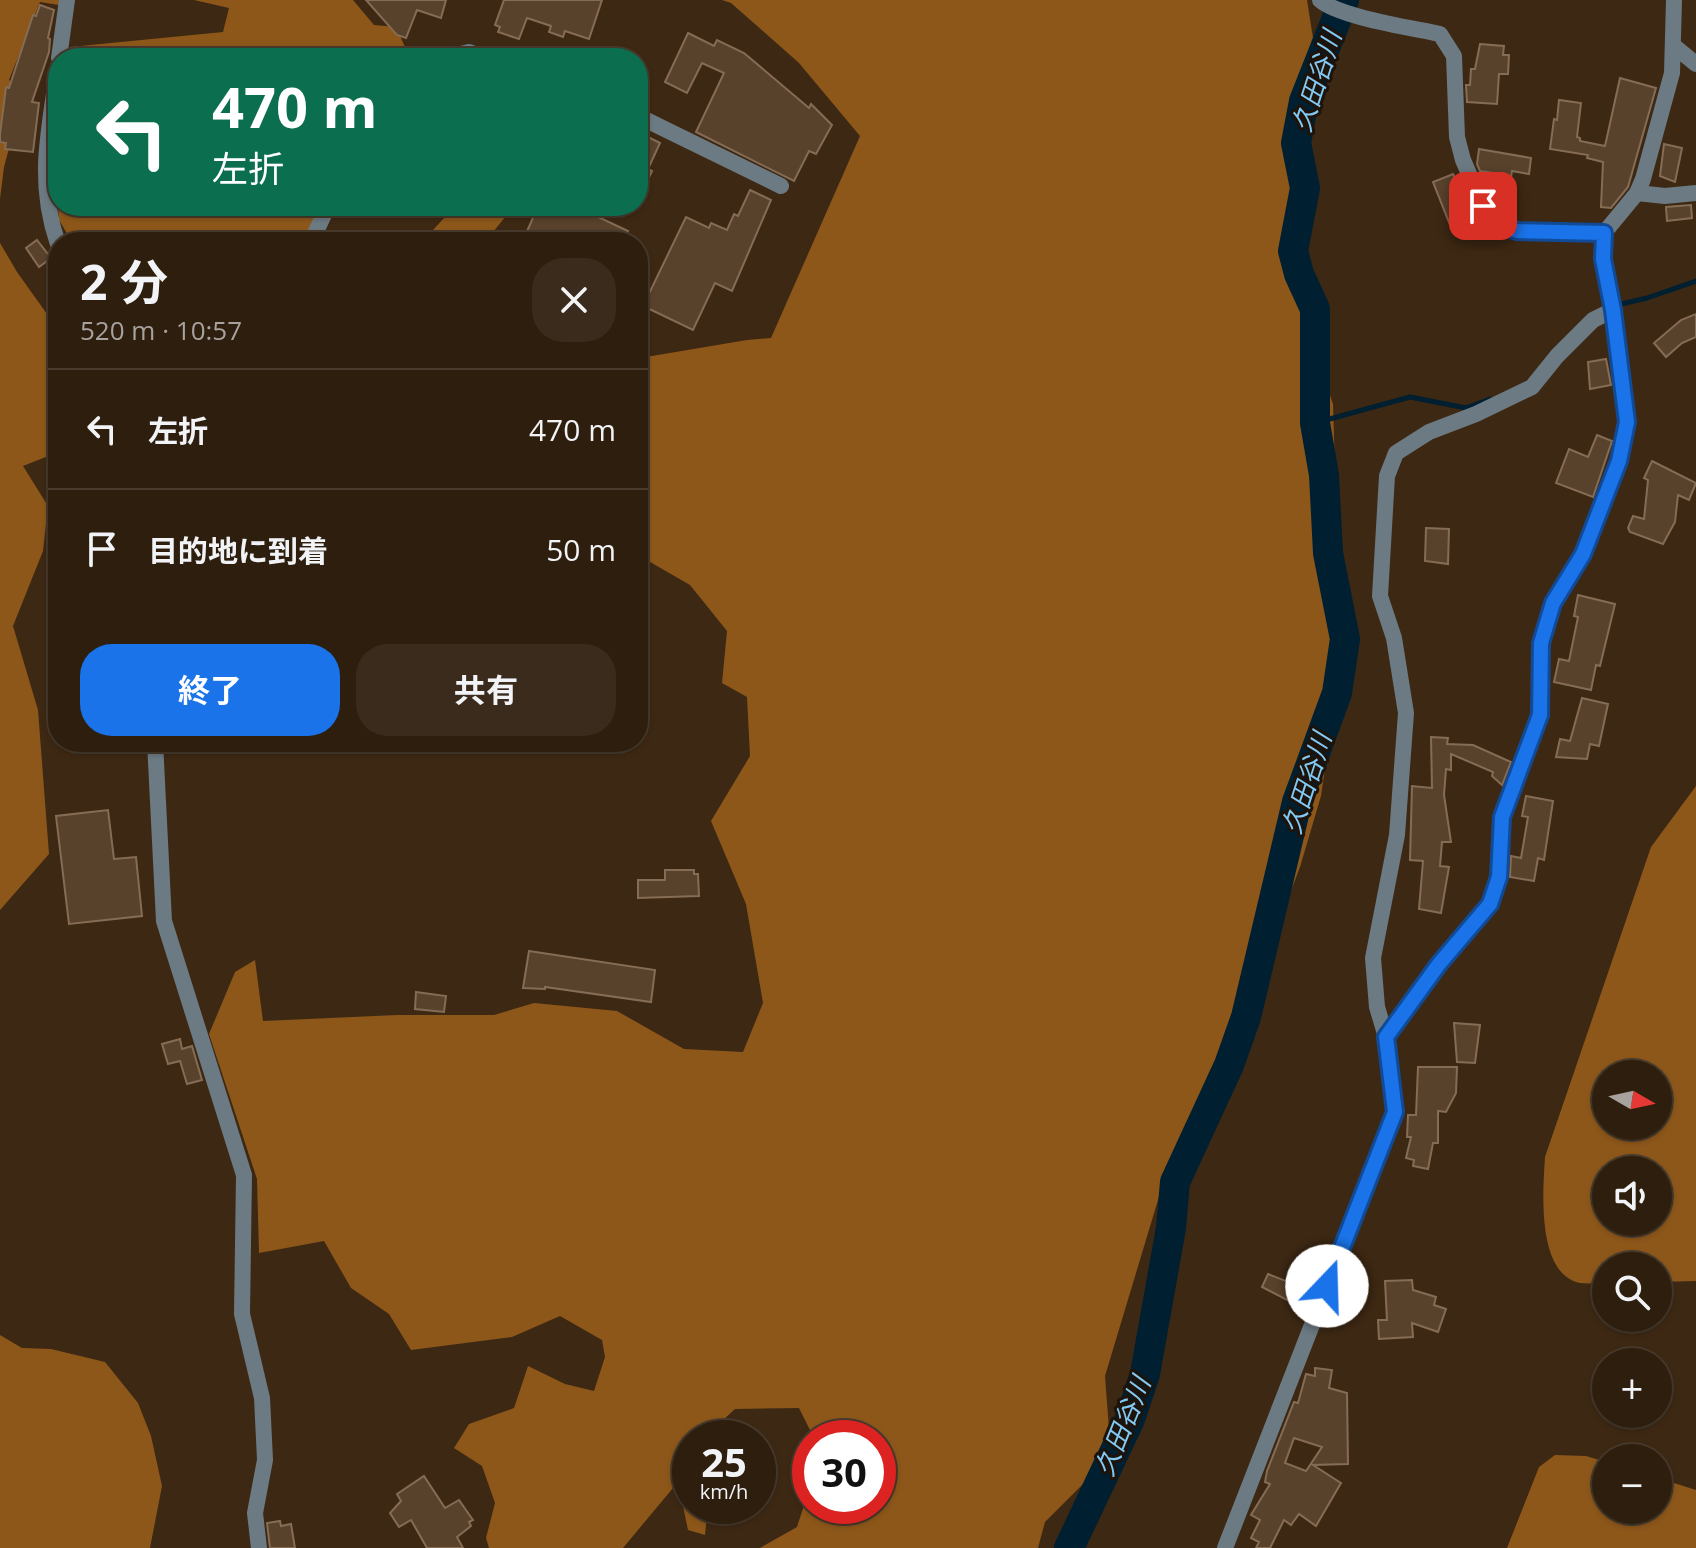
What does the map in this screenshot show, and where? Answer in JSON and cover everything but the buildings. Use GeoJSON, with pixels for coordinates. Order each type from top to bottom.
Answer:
{"type":"FeatureCollection","features":[{"type":"Feature","properties":{"kind":"street"},"geometry":{"type":"LineString","coordinates":[[60,48],[67,0]]}},
{"type":"Feature","properties":{"kind":"street"},"geometry":{"type":"LineString","coordinates":[[1386,1037],[1439,964],[1490,904],[1499,877],[1502,817],[1540,715],[1541,643],[1553,603],[1583,554],[1622,448],[1627,422],[1613,310],[1603,259],[1604,233],[1637,193],[1672,73],[1674,0]]}},
{"type":"Feature","properties":{"kind":"street"},"geometry":{"type":"LineString","coordinates":[[1323,3],[1360,16],[1440,34],[1454,56],[1457,137],[1463,160],[1483,206],[1498,224],[1517,231],[1604,233]]}},
{"type":"Feature","properties":{"kind":"street"},"geometry":{"type":"LineString","coordinates":[[1674,46],[1696,64]]}},
{"type":"Feature","properties":{"kind":"street"},"geometry":{"type":"LineString","coordinates":[[648,121],[781,186]]}},
{"type":"Feature","properties":{"kind":"street"},"geometry":{"type":"LineString","coordinates":[[48,138],[43,174],[48,211]]}},
{"type":"Feature","properties":{"kind":"street"},"geometry":{"type":"LineString","coordinates":[[1637,193],[1665,196],[1696,193]]}},
{"type":"Feature","properties":{"kind":"street"},"geometry":{"type":"LineString","coordinates":[[1225,1548],[1395,1112],[1386,1037],[1377,1007],[1373,958],[1397,835],[1406,713],[1394,638],[1380,596],[1387,476],[1396,453],[1429,432],[1532,387],[1593,320],[1613,310]]}},
{"type":"Feature","properties":{"kind":"street"},"geometry":{"type":"LineString","coordinates":[[156,752],[164,921],[244,1175],[242,1314],[262,1398],[265,1460],[255,1513],[259,1548]]}},
{"type":"Feature","properties":{"kind":"shaded area"},"geometry":{"type":"Polygon","coordinates":[[[0,0],[59,0],[59,5],[40,2],[9,80],[25,89],[4,167],[0,199],[0,0]]]}},
{"type":"Feature","properties":{"kind":"shaded area"},"geometry":{"type":"Polygon","coordinates":[[[194,0],[353,0],[374,25],[396,27],[405,48],[70,48],[223,32],[229,8],[194,0]]]}},
{"type":"Feature","properties":{"kind":"shaded area"},"geometry":{"type":"Polygon","coordinates":[[[722,0],[1307,0],[1316,57],[1311,88],[1294,131],[1300,192],[1288,257],[1306,297],[1312,341],[1333,404],[1336,504],[1342,541],[1332,719],[1321,796],[1300,867],[1256,983],[1161,1190],[1105,1376],[1111,1456],[1045,1522],[1038,1548],[760,1548],[798,1524],[896,1524],[896,1420],[805,1420],[799,1408],[735,1409],[723,1420],[672,1420],[672,1489],[623,1548],[489,1548],[486,1538],[495,1503],[482,1466],[454,1448],[469,1424],[514,1408],[528,1366],[565,1384],[594,1391],[605,1357],[602,1340],[560,1316],[512,1337],[411,1350],[389,1314],[351,1288],[324,1241],[259,1253],[257,1179],[209,1034],[235,972],[255,960],[263,1021],[397,1015],[494,1015],[534,1003],[617,1011],[684,1049],[743,1052],[763,1003],[746,904],[711,821],[750,756],[747,697],[722,683],[727,631],[690,585],[648,561],[648,357],[771,338],[860,136],[799,63],[731,3],[722,0]]]}},
{"type":"Feature","properties":{"kind":"shaded area"},"geometry":{"type":"Polygon","coordinates":[[[59,216],[320,216],[310,232],[66,232],[59,216]]]}},
{"type":"Feature","properties":{"kind":"shaded area"},"geometry":{"type":"Polygon","coordinates":[[[446,216],[506,216],[493,232],[431,232],[446,216]]]}},
{"type":"Feature","properties":{"kind":"shaded area"},"geometry":{"type":"Polygon","coordinates":[[[0,243],[48,320],[48,456],[23,466],[48,506],[43,551],[13,626],[38,710],[49,854],[0,910],[0,243]]]}},
{"type":"Feature","properties":{"kind":"shaded area"},"geometry":{"type":"Polygon","coordinates":[[[1696,786],[1696,1281],[1672,1282],[1672,1252],[1592,1252],[1592,1283],[1580,1283],[1566,1276],[1556,1264],[1545,1229],[1545,1157],[1651,847],[1696,786]]]}},
{"type":"Feature","properties":{"kind":"shaded area"},"geometry":{"type":"Polygon","coordinates":[[[0,1335],[22,1348],[51,1349],[105,1362],[138,1403],[151,1436],[162,1486],[150,1548],[0,1548],[0,1335]]]}},
{"type":"Feature","properties":{"kind":"shaded area"},"geometry":{"type":"Polygon","coordinates":[[[1555,1455],[1592,1458],[1592,1524],[1672,1524],[1672,1482],[1696,1490],[1696,1548],[1507,1548],[1539,1467],[1555,1455]]]}},
{"type":"Feature","properties":{"kind":"shaded area"},"geometry":{"type":"Polygon","coordinates":[[[687,1524],[706,1524],[705,1535],[688,1530],[687,1524]]]}},
{"type":"Feature","properties":{"kind":"waterway","name":"久田谷川"},"geometry":{"type":"LineString","coordinates":[[1069,1548],[1130,1419],[1145,1374],[1171,1228],[1175,1182],[1229,1065],[1246,1017],[1297,802],[1337,693],[1345,639],[1328,553],[1324,475],[1315,423],[1315,309],[1299,274],[1293,251],[1305,188],[1296,143],[1304,101],[1344,0]]}},
{"type":"Feature","properties":{"kind":"waterway"},"geometry":{"type":"LineString","coordinates":[[1617,305],[1696,281]]}},
{"type":"Feature","properties":{"kind":"waterway"},"geometry":{"type":"LineString","coordinates":[[1315,423],[1410,397],[1466,408],[1490,399]]}},
{"type":"Feature","properties":{"kind":"route"},"geometry":{"type":"LineString","coordinates":[[1327,1286],[1395,1112],[1386,1037],[1439,964],[1490,904],[1499,877],[1502,817],[1540,715],[1541,643],[1553,603],[1583,554],[1619,461],[1627,422],[1613,310],[1603,259],[1604,233],[1517,231],[1498,224],[1483,206]]}}]}
